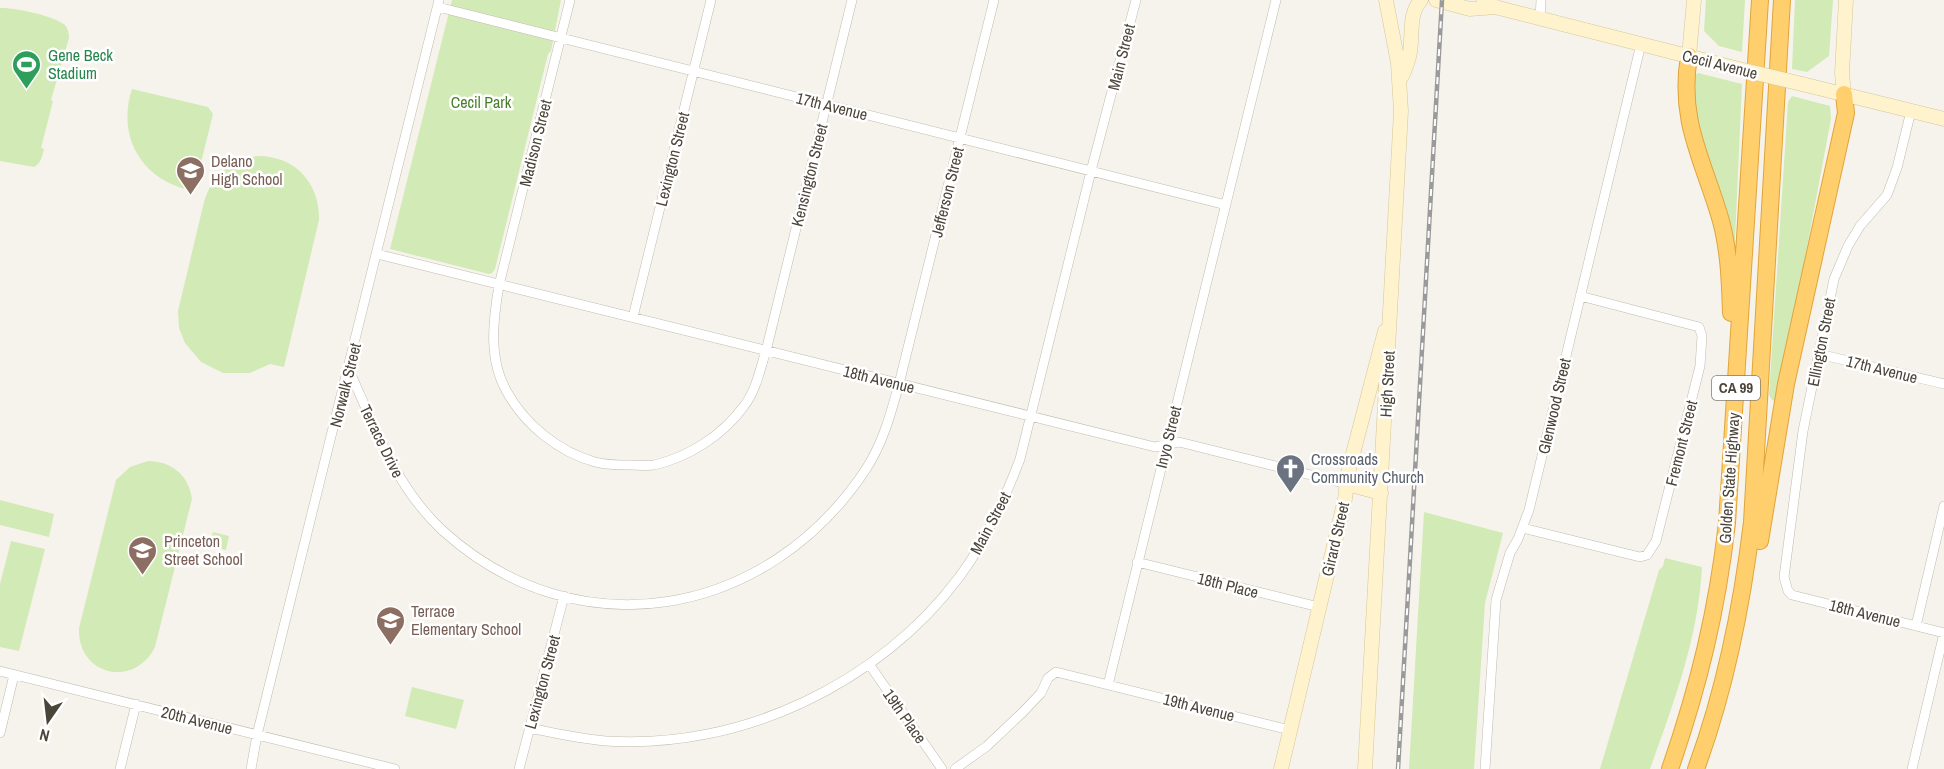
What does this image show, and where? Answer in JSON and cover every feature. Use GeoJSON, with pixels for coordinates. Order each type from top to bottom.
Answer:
{"type":"FeatureCollection","features":[{"type":"Feature","properties":{"kind":"highway","name":"Golden State Highway"},"geometry":{"type":"LineString","coordinates":[[1670,769],[1696,691],[1717,601],[1727,523],[1760,0]]}},
{"type":"Feature","properties":{"kind":"highway","name":"Golden State Highway"},"geometry":{"type":"LineString","coordinates":[[1696,769],[1715,710],[1735,631],[1752,522],[1782,0]]}},
{"type":"Feature","properties":{"kind":"highway"},"geometry":{"type":"LineString","coordinates":[[1689,56],[1686,90],[1690,130],[1721,221],[1730,268],[1734,410]]}},
{"type":"Feature","properties":{"kind":"highway"},"geometry":{"type":"LineString","coordinates":[[1735,631],[1758,547],[1786,384],[1846,112],[1844,94]]}},
{"type":"Feature","properties":{"kind":"main road","name":"High Street"},"geometry":{"type":"LineString","coordinates":[[1365,769],[1401,111],[1394,31],[1386,0]]}},
{"type":"Feature","properties":{"kind":"main road"},"geometry":{"type":"LineString","coordinates":[[1400,84],[1409,56],[1416,6],[1421,0]]}},
{"type":"Feature","properties":{"kind":"main road","name":"Cecil Avenue"},"geometry":{"type":"LineString","coordinates":[[1436,0],[1470,9],[1490,3],[1539,18],[1944,119]]}},
{"type":"Feature","properties":{"kind":"main road"},"geometry":{"type":"LineString","coordinates":[[1689,56],[1694,0]]}},
{"type":"Feature","properties":{"kind":"main road"},"geometry":{"type":"LineString","coordinates":[[1844,94],[1842,73],[1846,0]]}},
{"type":"Feature","properties":{"kind":"main road","name":"Girard Street"},"geometry":{"type":"LineString","coordinates":[[1281,769],[1348,473],[1391,309]]}},
{"type":"Feature","properties":{"kind":"main road","name":"18th Avenue"},"geometry":{"type":"LineString","coordinates":[[1347,484],[1381,493]]}},
{"type":"Feature","properties":{"kind":"street","name":"Madison Street"},"geometry":{"type":"LineString","coordinates":[[570,0],[494,312],[493,338],[497,365],[506,392],[524,416],[543,435],[567,451],[595,462],[652,465],[680,456],[705,443],[727,426],[746,405],[766,351]]}},
{"type":"Feature","properties":{"kind":"street","name":"Lexington Street"},"geometry":{"type":"LineString","coordinates":[[633,318],[711,0]]}},
{"type":"Feature","properties":{"kind":"street","name":"Kensington Street"},"geometry":{"type":"LineString","coordinates":[[766,351],[852,0]]}},
{"type":"Feature","properties":{"kind":"street","name":"Jefferson Street"},"geometry":{"type":"LineString","coordinates":[[899,384],[994,0]]}},
{"type":"Feature","properties":{"kind":"street","name":"Main Street"},"geometry":{"type":"LineString","coordinates":[[529,728],[606,741],[647,741],[724,730],[762,719],[799,705],[834,687],[869,664],[932,610],[960,576],[985,537],[1004,500],[1020,459],[1136,0]]}},
{"type":"Feature","properties":{"kind":"street","name":"Inyo Street"},"geometry":{"type":"LineString","coordinates":[[1108,685],[1276,0]]}},
{"type":"Feature","properties":{"kind":"street"},"geometry":{"type":"LineString","coordinates":[[1539,18],[1540,0]]}},
{"type":"Feature","properties":{"kind":"street","name":"17th Avenue"},"geometry":{"type":"LineString","coordinates":[[439,4],[561,38],[1226,205]]}},
{"type":"Feature","properties":{"kind":"street","name":"Norwalk Street"},"geometry":{"type":"LineString","coordinates":[[250,769],[439,4]]}},
{"type":"Feature","properties":{"kind":"street","name":"Glenwood Street"},"geometry":{"type":"LineString","coordinates":[[1485,769],[1496,600],[1510,553],[1529,510],[1641,44]]}},
{"type":"Feature","properties":{"kind":"street","name":"Ellington Street"},"geometry":{"type":"LineString","coordinates":[[1788,591],[1784,577],[1803,431],[1834,279],[1848,246],[1860,226],[1887,195],[1897,168],[1911,111]]}},
{"type":"Feature","properties":{"kind":"street","name":"18th Avenue"},"geometry":{"type":"LineString","coordinates":[[377,255],[1155,447],[1179,442],[1347,484]]}},
{"type":"Feature","properties":{"kind":"street","name":"Fremont Street"},"geometry":{"type":"LineString","coordinates":[[1523,528],[1640,556],[1647,555],[1656,542],[1700,366],[1702,336],[1699,327],[1580,296]]}},
{"type":"Feature","properties":{"kind":"street","name":"17th Avenue"},"geometry":{"type":"LineString","coordinates":[[1820,354],[1944,384]]}},
{"type":"Feature","properties":{"kind":"street","name":"Terrace Drive"},"geometry":{"type":"LineString","coordinates":[[349,370],[390,462],[412,497],[462,546],[495,568],[534,587],[564,596],[612,604],[674,601],[704,594],[736,582],[777,561],[811,534],[842,502],[867,467],[886,429],[899,384]]}},
{"type":"Feature","properties":{"kind":"street"},"geometry":{"type":"LineString","coordinates":[[1916,626],[1944,506]]}},
{"type":"Feature","properties":{"kind":"street","name":"18th Place"},"geometry":{"type":"LineString","coordinates":[[1137,562],[1319,607]]}},
{"type":"Feature","properties":{"kind":"street","name":"18th Avenue"},"geometry":{"type":"LineString","coordinates":[[1788,591],[1797,597],[1944,633]]}},
{"type":"Feature","properties":{"kind":"street","name":"Lexington Street"},"geometry":{"type":"LineString","coordinates":[[519,769],[564,596]]}},
{"type":"Feature","properties":{"kind":"street"},"geometry":{"type":"LineString","coordinates":[[1912,769],[1944,633]]}},
{"type":"Feature","properties":{"kind":"street","name":"19th Place"},"geometry":{"type":"LineString","coordinates":[[869,664],[942,769]]}},
{"type":"Feature","properties":{"kind":"street","name":"20th Avenue"},"geometry":{"type":"LineString","coordinates":[[0,671],[395,769]]}},
{"type":"Feature","properties":{"kind":"street"},"geometry":{"type":"LineString","coordinates":[[955,769],[987,746],[1009,725],[1041,693],[1048,678],[1056,672],[1108,685]]}},
{"type":"Feature","properties":{"kind":"street"},"geometry":{"type":"LineString","coordinates":[[0,733],[14,675]]}},
{"type":"Feature","properties":{"kind":"street","name":"19th Avenue"},"geometry":{"type":"LineString","coordinates":[[1108,685],[1290,730]]}},
{"type":"Feature","properties":{"kind":"street"},"geometry":{"type":"LineString","coordinates":[[120,769],[136,705]]}},
{"type":"Feature","properties":{"kind":"green space","name":"Cecil Park"},"geometry":{"type":"Polygon","coordinates":[[[452,0],[561,0],[551,51],[548,54],[495,269],[489,274],[390,249],[452,0]]]}},
{"type":"Feature","properties":{"kind":"green space"},"geometry":{"type":"Polygon","coordinates":[[[1706,0],[1745,0],[1742,52],[1719,46],[1704,31],[1706,0]]]}},
{"type":"Feature","properties":{"kind":"green space"},"geometry":{"type":"Polygon","coordinates":[[[1795,0],[1833,0],[1829,56],[1807,72],[1792,69],[1795,0]]]}},
{"type":"Feature","properties":{"kind":"green space","name":"Gene Beck Stadium"},"geometry":{"type":"Polygon","coordinates":[[[0,8],[52,18],[65,25],[69,33],[51,100],[53,101],[41,148],[44,149],[40,162],[34,167],[0,161],[0,8]]]}},
{"type":"Feature","properties":{"kind":"green space"},"geometry":{"type":"Polygon","coordinates":[[[1698,73],[1742,84],[1734,262],[1694,129],[1694,76],[1698,73]]]}},
{"type":"Feature","properties":{"kind":"green space"},"geometry":{"type":"Polygon","coordinates":[[[132,89],[208,107],[213,114],[194,191],[176,186],[161,178],[148,168],[138,155],[131,140],[128,124],[128,107],[132,89]]]}},
{"type":"Feature","properties":{"kind":"green space"},"geometry":{"type":"Polygon","coordinates":[[[1792,96],[1830,106],[1831,119],[1779,397],[1773,401],[1769,395],[1788,102],[1792,96]]]}},
{"type":"Feature","properties":{"kind":"green space"},"geometry":{"type":"Polygon","coordinates":[[[258,156],[283,161],[294,166],[303,174],[315,194],[319,220],[284,367],[270,364],[250,373],[223,373],[201,362],[185,343],[179,328],[178,311],[204,202],[212,184],[217,176],[231,165],[258,156]]]}},
{"type":"Feature","properties":{"kind":"green space"},"geometry":{"type":"Polygon","coordinates":[[[148,461],[164,464],[178,471],[187,483],[192,499],[155,647],[146,660],[134,668],[121,672],[108,671],[97,666],[87,657],[81,644],[79,628],[116,480],[130,467],[148,461]]]}},
{"type":"Feature","properties":{"kind":"green space"},"geometry":{"type":"Polygon","coordinates":[[[0,500],[54,514],[49,537],[0,525],[0,500]]]}},
{"type":"Feature","properties":{"kind":"green space"},"geometry":{"type":"Polygon","coordinates":[[[1424,512],[1503,533],[1485,603],[1474,769],[1409,769],[1424,512]]]}},
{"type":"Feature","properties":{"kind":"green space"},"geometry":{"type":"Polygon","coordinates":[[[213,532],[229,536],[226,550],[209,546],[213,532]]]}},
{"type":"Feature","properties":{"kind":"green space"},"geometry":{"type":"Polygon","coordinates":[[[11,541],[45,549],[19,651],[0,647],[0,584],[11,541]]]}},
{"type":"Feature","properties":{"kind":"green space"},"geometry":{"type":"Polygon","coordinates":[[[1665,558],[1702,567],[1696,620],[1684,670],[1650,769],[1600,769],[1659,570],[1665,558]]]}},
{"type":"Feature","properties":{"kind":"green space"},"geometry":{"type":"Polygon","coordinates":[[[412,687],[464,700],[456,729],[405,716],[412,687]]]}},
{"type":"Feature","properties":{"kind":"railway"},"geometry":{"type":"LineString","coordinates":[[1398,769],[1442,0]]}},
{"type":"Feature","properties":{"kind":"place","name":"Gene Beck Stadium"},"geometry":{"type":"Point","coordinates":[27,90]}},
{"type":"Feature","properties":{"kind":"place","name":"Delano High School"},"geometry":{"type":"Point","coordinates":[190,196]}},
{"type":"Feature","properties":{"kind":"place","name":"Crossroads Community Church"},"geometry":{"type":"Point","coordinates":[1290,494]}},
{"type":"Feature","properties":{"kind":"place","name":"Princeton Street School"},"geometry":{"type":"Point","coordinates":[143,576]}},
{"type":"Feature","properties":{"kind":"place","name":"Terrace Elementary School"},"geometry":{"type":"Point","coordinates":[390,646]}}]}
